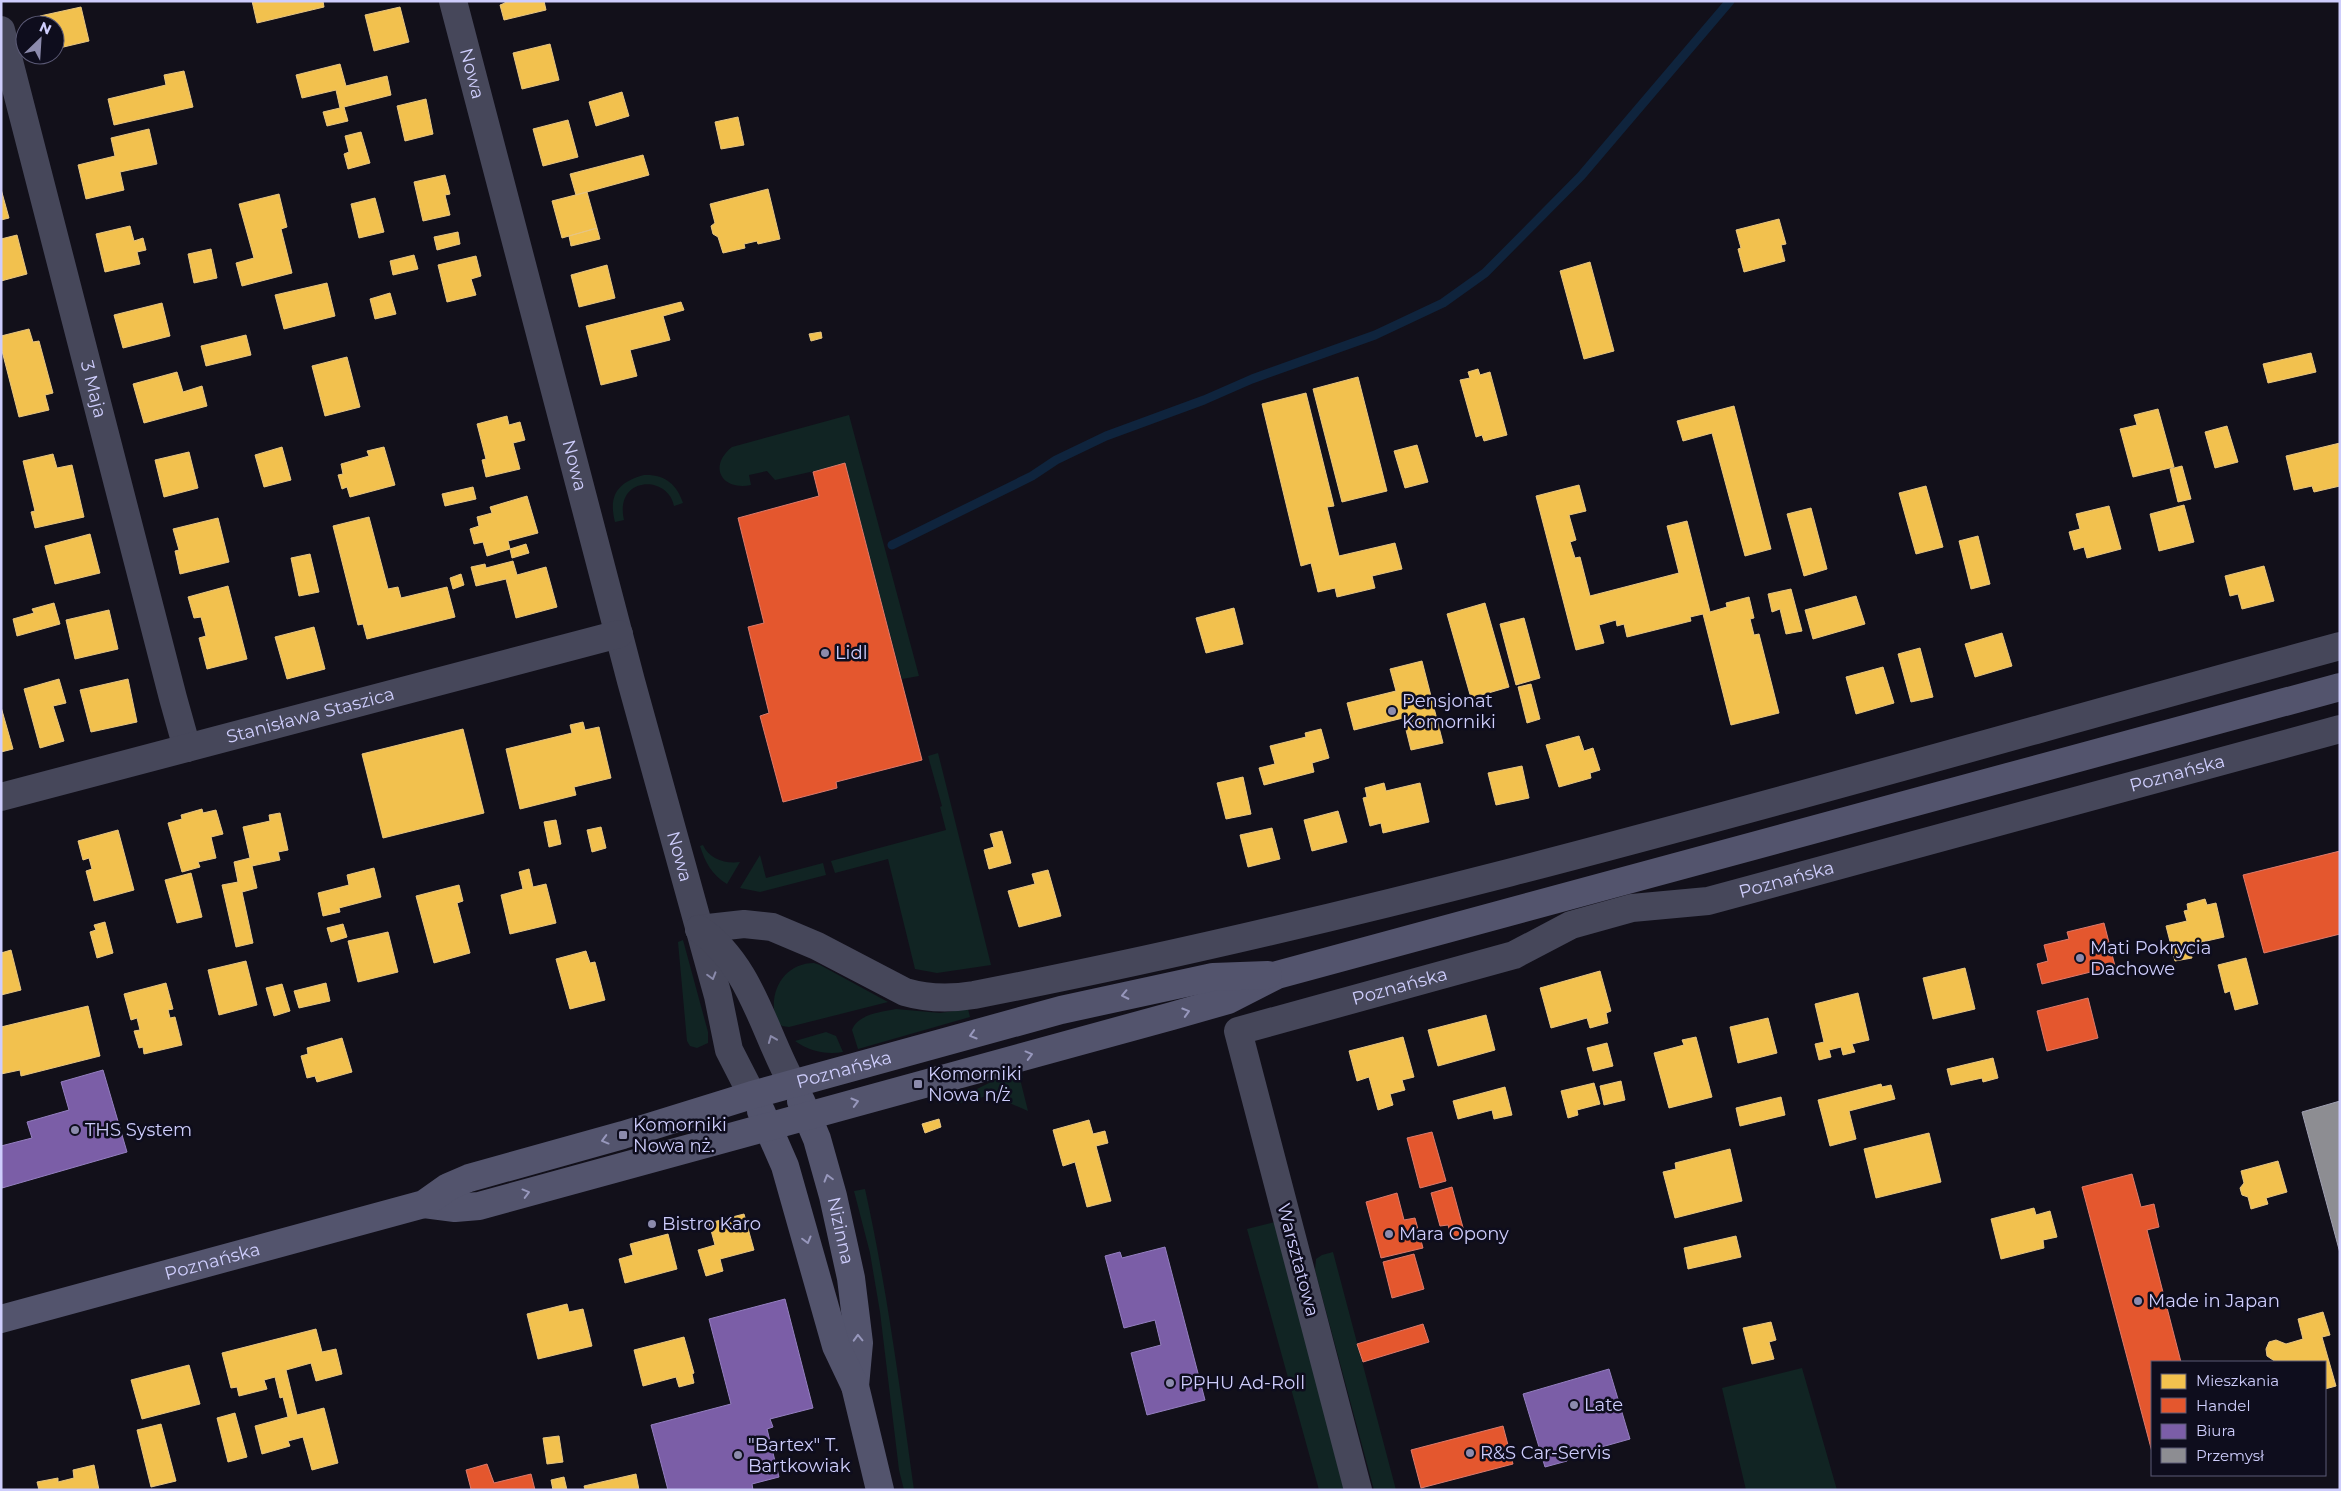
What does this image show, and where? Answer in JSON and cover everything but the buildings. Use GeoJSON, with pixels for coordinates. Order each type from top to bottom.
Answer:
{"type":"FeatureCollection","features":[{"type":"Feature","properties":{"kind":"main road","name":"Poznańska"},"geometry":{"type":"LineString","coordinates":[[424,1204],[455,1208],[479,1206],[1228,1000],[1277,975],[2340,687]]}},
{"type":"Feature","properties":{"kind":"main road","name":"Poznańska"},"geometry":{"type":"LineString","coordinates":[[1,1319],[424,1204],[448,1187],[469,1178],[624,1135],[792,1084],[1115,997],[1212,977],[1277,975]]}},
{"type":"Feature","properties":{"kind":"main road","name":"Nizinna"},"geometry":{"type":"LineString","coordinates":[[792,1084],[809,1116],[833,1196],[851,1278],[859,1343],[855,1386]]}},
{"type":"Feature","properties":{"kind":"main road","name":"Nizinna"},"geometry":{"type":"LineString","coordinates":[[752,1095],[769,1127],[792,1188],[836,1346],[855,1386],[880,1490]]}},
{"type":"Feature","properties":{"kind":"street","name":"Nowa"},"geometry":{"type":"LineString","coordinates":[[453,1],[619,634],[718,996],[729,1050],[752,1095]]}},
{"type":"Feature","properties":{"kind":"street","name":"3 Maja"},"geometry":{"type":"LineString","coordinates":[[1,30],[172,698],[187,748]]}},
{"type":"Feature","properties":{"kind":"street","name":"Stanisława Staszica"},"geometry":{"type":"LineString","coordinates":[[1,797],[619,634]]}},
{"type":"Feature","properties":{"kind":"street"},"geometry":{"type":"LineString","coordinates":[[699,929],[744,924],[772,927],[816,946],[905,992],[944,999],[974,996],[1338,916],[1598,849],[2340,646]]}},
{"type":"Feature","properties":{"kind":"street","name":"Poznańska"},"geometry":{"type":"LineString","coordinates":[[1238,1031],[1514,955],[1571,925],[1632,908],[1708,901],[2340,729]]}},
{"type":"Feature","properties":{"kind":"street"},"geometry":{"type":"LineString","coordinates":[[699,929],[726,952],[737,967],[792,1084]]}},
{"type":"Feature","properties":{"kind":"street","name":"Warsztatowa"},"geometry":{"type":"LineString","coordinates":[[1238,1031],[1358,1490]]}},
{"type":"Feature","properties":{"kind":"green space"},"geometry":{"type":"Polygon","coordinates":[[[849,415],[919,676],[902,679],[845,464],[775,480],[767,471],[749,475],[751,485],[741,486],[725,481],[721,475],[721,462],[725,454],[732,447],[849,415]]]}},
{"type":"Feature","properties":{"kind":"green space"},"geometry":{"type":"Polygon","coordinates":[[[644,475],[664,478],[677,490],[683,503],[674,506],[670,496],[662,488],[643,484],[634,488],[627,495],[623,505],[624,520],[615,522],[613,504],[617,491],[628,482],[644,475]]]}},
{"type":"Feature","properties":{"kind":"green space"},"geometry":{"type":"Polygon","coordinates":[[[938,753],[991,965],[937,973],[915,969],[888,859],[835,873],[831,861],[946,830],[940,807],[942,806],[928,756],[938,753]]]}},
{"type":"Feature","properties":{"kind":"green space"},"geometry":{"type":"Polygon","coordinates":[[[703,845],[709,854],[718,860],[740,862],[727,884],[717,877],[710,868],[700,846],[703,845]]]}},
{"type":"Feature","properties":{"kind":"green space"},"geometry":{"type":"Polygon","coordinates":[[[760,855],[766,878],[823,863],[826,875],[760,892],[740,888],[760,855]]]}},
{"type":"Feature","properties":{"kind":"green space"},"geometry":{"type":"Polygon","coordinates":[[[683,940],[708,1032],[708,1043],[697,1048],[690,1046],[687,1041],[678,942],[683,940]]]}},
{"type":"Feature","properties":{"kind":"green space"},"geometry":{"type":"Polygon","coordinates":[[[814,963],[888,1002],[789,1027],[782,1026],[776,1019],[774,1009],[774,1000],[779,983],[790,971],[797,967],[814,963]]]}},
{"type":"Feature","properties":{"kind":"green space"},"geometry":{"type":"Polygon","coordinates":[[[896,1009],[940,1013],[968,1009],[970,1017],[858,1049],[852,1030],[859,1020],[877,1013],[896,1009]]]}},
{"type":"Feature","properties":{"kind":"green space"},"geometry":{"type":"Polygon","coordinates":[[[826,1032],[836,1036],[843,1052],[830,1053],[818,1051],[795,1041],[826,1032]]]}},
{"type":"Feature","properties":{"kind":"green space"},"geometry":{"type":"Polygon","coordinates":[[[1021,1070],[1023,1078],[1020,1079],[1028,1111],[991,1095],[956,1104],[955,1100],[1005,1075],[1021,1070]]]}},
{"type":"Feature","properties":{"kind":"green space"},"geometry":{"type":"Polygon","coordinates":[[[865,1189],[886,1301],[914,1490],[904,1490],[899,1470],[880,1312],[870,1253],[854,1191],[865,1189]]]}},
{"type":"Feature","properties":{"kind":"green space"},"geometry":{"type":"Polygon","coordinates":[[[1275,1222],[1344,1490],[1319,1490],[1247,1229],[1275,1222]]]}},
{"type":"Feature","properties":{"kind":"green space"},"geometry":{"type":"Polygon","coordinates":[[[1333,1252],[1396,1490],[1374,1490],[1315,1270],[1316,1259],[1333,1252]]]}},
{"type":"Feature","properties":{"kind":"green space"},"geometry":{"type":"Polygon","coordinates":[[[1802,1368],[1837,1490],[1746,1490],[1722,1388],[1802,1368]]]}},
{"type":"Feature","properties":{"kind":"waterway"},"geometry":{"type":"LineString","coordinates":[[892,545],[1032,476],[1056,460],[1106,436],[1204,400],[1252,379],[1375,335],[1443,303],[1485,273],[1581,176],[1730,1]]}},
{"type":"Feature","properties":{"kind":"place","name":"Lidl"},"geometry":{"type":"Point","coordinates":[825,653]}},
{"type":"Feature","properties":{"kind":"place","name":"Pensjonat Komorniki"},"geometry":{"type":"Point","coordinates":[1392,711]}},
{"type":"Feature","properties":{"kind":"place","name":"Mati Pokrycia Dachowe"},"geometry":{"type":"Point","coordinates":[2080,958]}},
{"type":"Feature","properties":{"kind":"place","name":"Komorniki Nowa n/ż"},"geometry":{"type":"Point","coordinates":[918,1084]}},
{"type":"Feature","properties":{"kind":"place","name":"THS System"},"geometry":{"type":"Point","coordinates":[75,1130]}},
{"type":"Feature","properties":{"kind":"place","name":"Komorniki Nowa nż."},"geometry":{"type":"Point","coordinates":[623,1135]}},
{"type":"Feature","properties":{"kind":"place","name":"Bistro Karo"},"geometry":{"type":"Point","coordinates":[652,1224]}},
{"type":"Feature","properties":{"kind":"place","name":"Mara Opony"},"geometry":{"type":"Point","coordinates":[1389,1234]}},
{"type":"Feature","properties":{"kind":"place","name":"Made in Japan"},"geometry":{"type":"Point","coordinates":[2138,1301]}},
{"type":"Feature","properties":{"kind":"place","name":"PPHU Ad-Roll"},"geometry":{"type":"Point","coordinates":[1170,1383]}},
{"type":"Feature","properties":{"kind":"place","name":"Late"},"geometry":{"type":"Point","coordinates":[1574,1405]}},
{"type":"Feature","properties":{"kind":"place","name":"R&S Car-Servis"},"geometry":{"type":"Point","coordinates":[1470,1453]}},
{"type":"Feature","properties":{"kind":"place","name":"\"Bartex\" T. Bartkowiak"},"geometry":{"type":"Point","coordinates":[738,1455]}}]}
